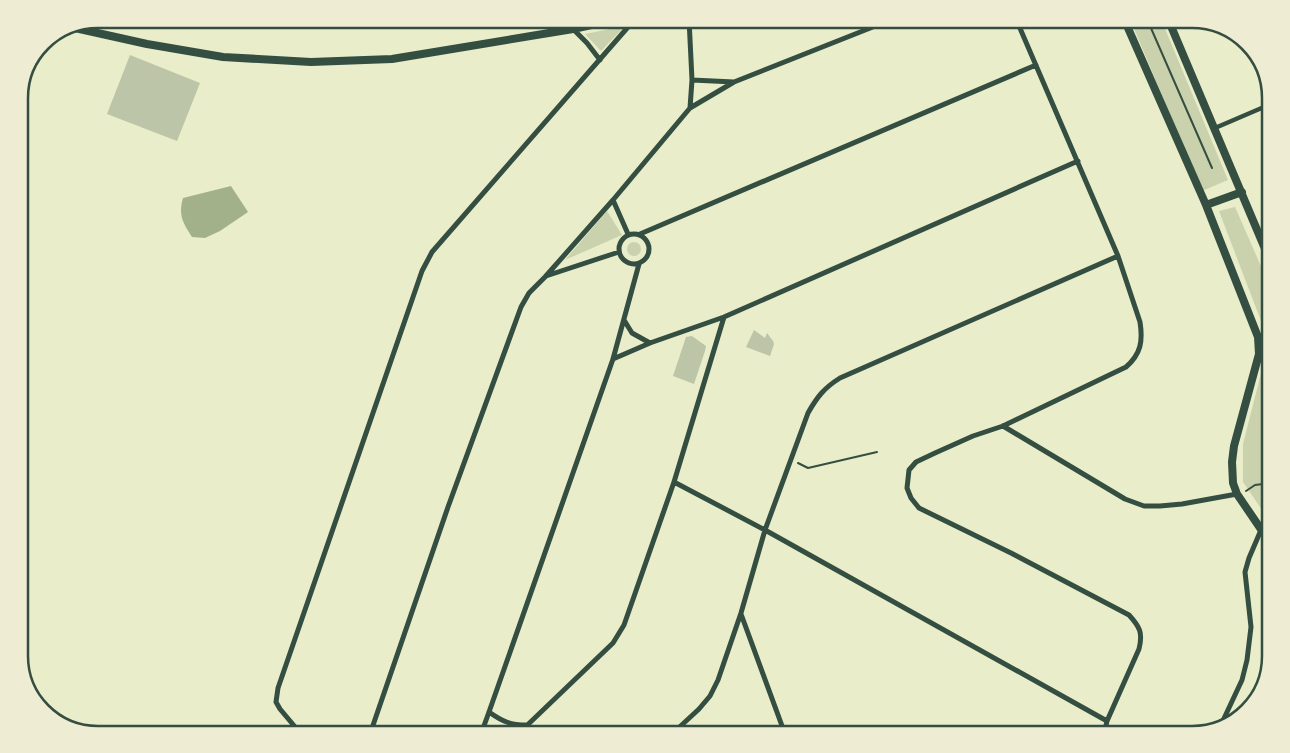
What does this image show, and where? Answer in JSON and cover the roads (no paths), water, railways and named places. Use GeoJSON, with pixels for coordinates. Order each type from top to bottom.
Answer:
{"type":"FeatureCollection","features":[{"type":"Feature","properties":{"kind":"street"},"geometry":{"type":"LineString","coordinates":[[82,29],[147,44],[223,57],[311,62],[392,58],[578,28]]}},
{"type":"Feature","properties":{"kind":"street"},"geometry":{"type":"LineString","coordinates":[[294,726],[276,702],[278,688],[422,271],[432,252],[627,28]]}},
{"type":"Feature","properties":{"kind":"street"},"geometry":{"type":"LineString","coordinates":[[689,28],[692,80],[690,108]]}},
{"type":"Feature","properties":{"kind":"street"},"geometry":{"type":"LineString","coordinates":[[373,726],[520,307],[529,293],[545,277],[690,108],[734,82],[870,28]]}},
{"type":"Feature","properties":{"kind":"street"},"geometry":{"type":"LineString","coordinates":[[1020,28],[1118,256],[1140,322],[1141,344],[1134,360],[1126,367],[1003,426],[973,436],[916,462],[909,470],[907,488],[911,498],[920,508],[1130,615],[1137,624],[1142,639],[1106,726]]}},
{"type":"Feature","properties":{"kind":"street"},"geometry":{"type":"LineString","coordinates":[[1128,28],[1206,205],[1260,345],[1234,446],[1232,462],[1237,494],[1261,530],[1248,558],[1245,572],[1251,627],[1247,660],[1242,680],[1224,718]]}},
{"type":"Feature","properties":{"kind":"street"},"geometry":{"type":"LineString","coordinates":[[1172,28],[1262,241]]}},
{"type":"Feature","properties":{"kind":"street"},"geometry":{"type":"LineString","coordinates":[[573,29],[600,60]]}},
{"type":"Feature","properties":{"kind":"street"},"geometry":{"type":"LineString","coordinates":[[640,234],[1036,65]]}},
{"type":"Feature","properties":{"kind":"street"},"geometry":{"type":"LineString","coordinates":[[692,80],[734,82]]}},
{"type":"Feature","properties":{"kind":"street"},"geometry":{"type":"LineString","coordinates":[[1215,128],[1262,108]]}},
{"type":"Feature","properties":{"kind":"street"},"geometry":{"type":"LineString","coordinates":[[613,360],[650,343],[724,317],[1078,161]]}},
{"type":"Feature","properties":{"kind":"street"},"geometry":{"type":"LineString","coordinates":[[1206,205],[1242,192]]}},
{"type":"Feature","properties":{"kind":"street"},"geometry":{"type":"LineString","coordinates":[[612,200],[628,234]]}},
{"type":"Feature","properties":{"kind":"street"},"geometry":{"type":"LineString","coordinates":[[484,726],[613,360],[639,264],[647,257],[649,252],[648,242],[645,237],[635,233],[628,234],[620,242],[619,252],[623,260],[628,263],[639,264]]}},
{"type":"Feature","properties":{"kind":"street"},"geometry":{"type":"LineString","coordinates":[[545,277],[619,252]]}},
{"type":"Feature","properties":{"kind":"street"},"geometry":{"type":"LineString","coordinates":[[681,726],[710,696],[718,680],[741,613],[765,530],[791,459],[808,413],[816,398],[826,387],[840,378],[1118,256]]}},
{"type":"Feature","properties":{"kind":"street"},"geometry":{"type":"LineString","coordinates":[[489,712],[506,723],[527,725],[613,643],[619,634],[624,625],[674,482],[724,317]]}},
{"type":"Feature","properties":{"kind":"street"},"geometry":{"type":"LineString","coordinates":[[624,320],[632,334],[650,343]]}},
{"type":"Feature","properties":{"kind":"street"},"geometry":{"type":"LineString","coordinates":[[1003,426],[1125,499],[1144,506],[1182,504],[1237,494]]}},
{"type":"Feature","properties":{"kind":"street"},"geometry":{"type":"LineString","coordinates":[[674,482],[765,530],[1107,721]]}},
{"type":"Feature","properties":{"kind":"street"},"geometry":{"type":"LineString","coordinates":[[741,613],[782,726]]}}]}
